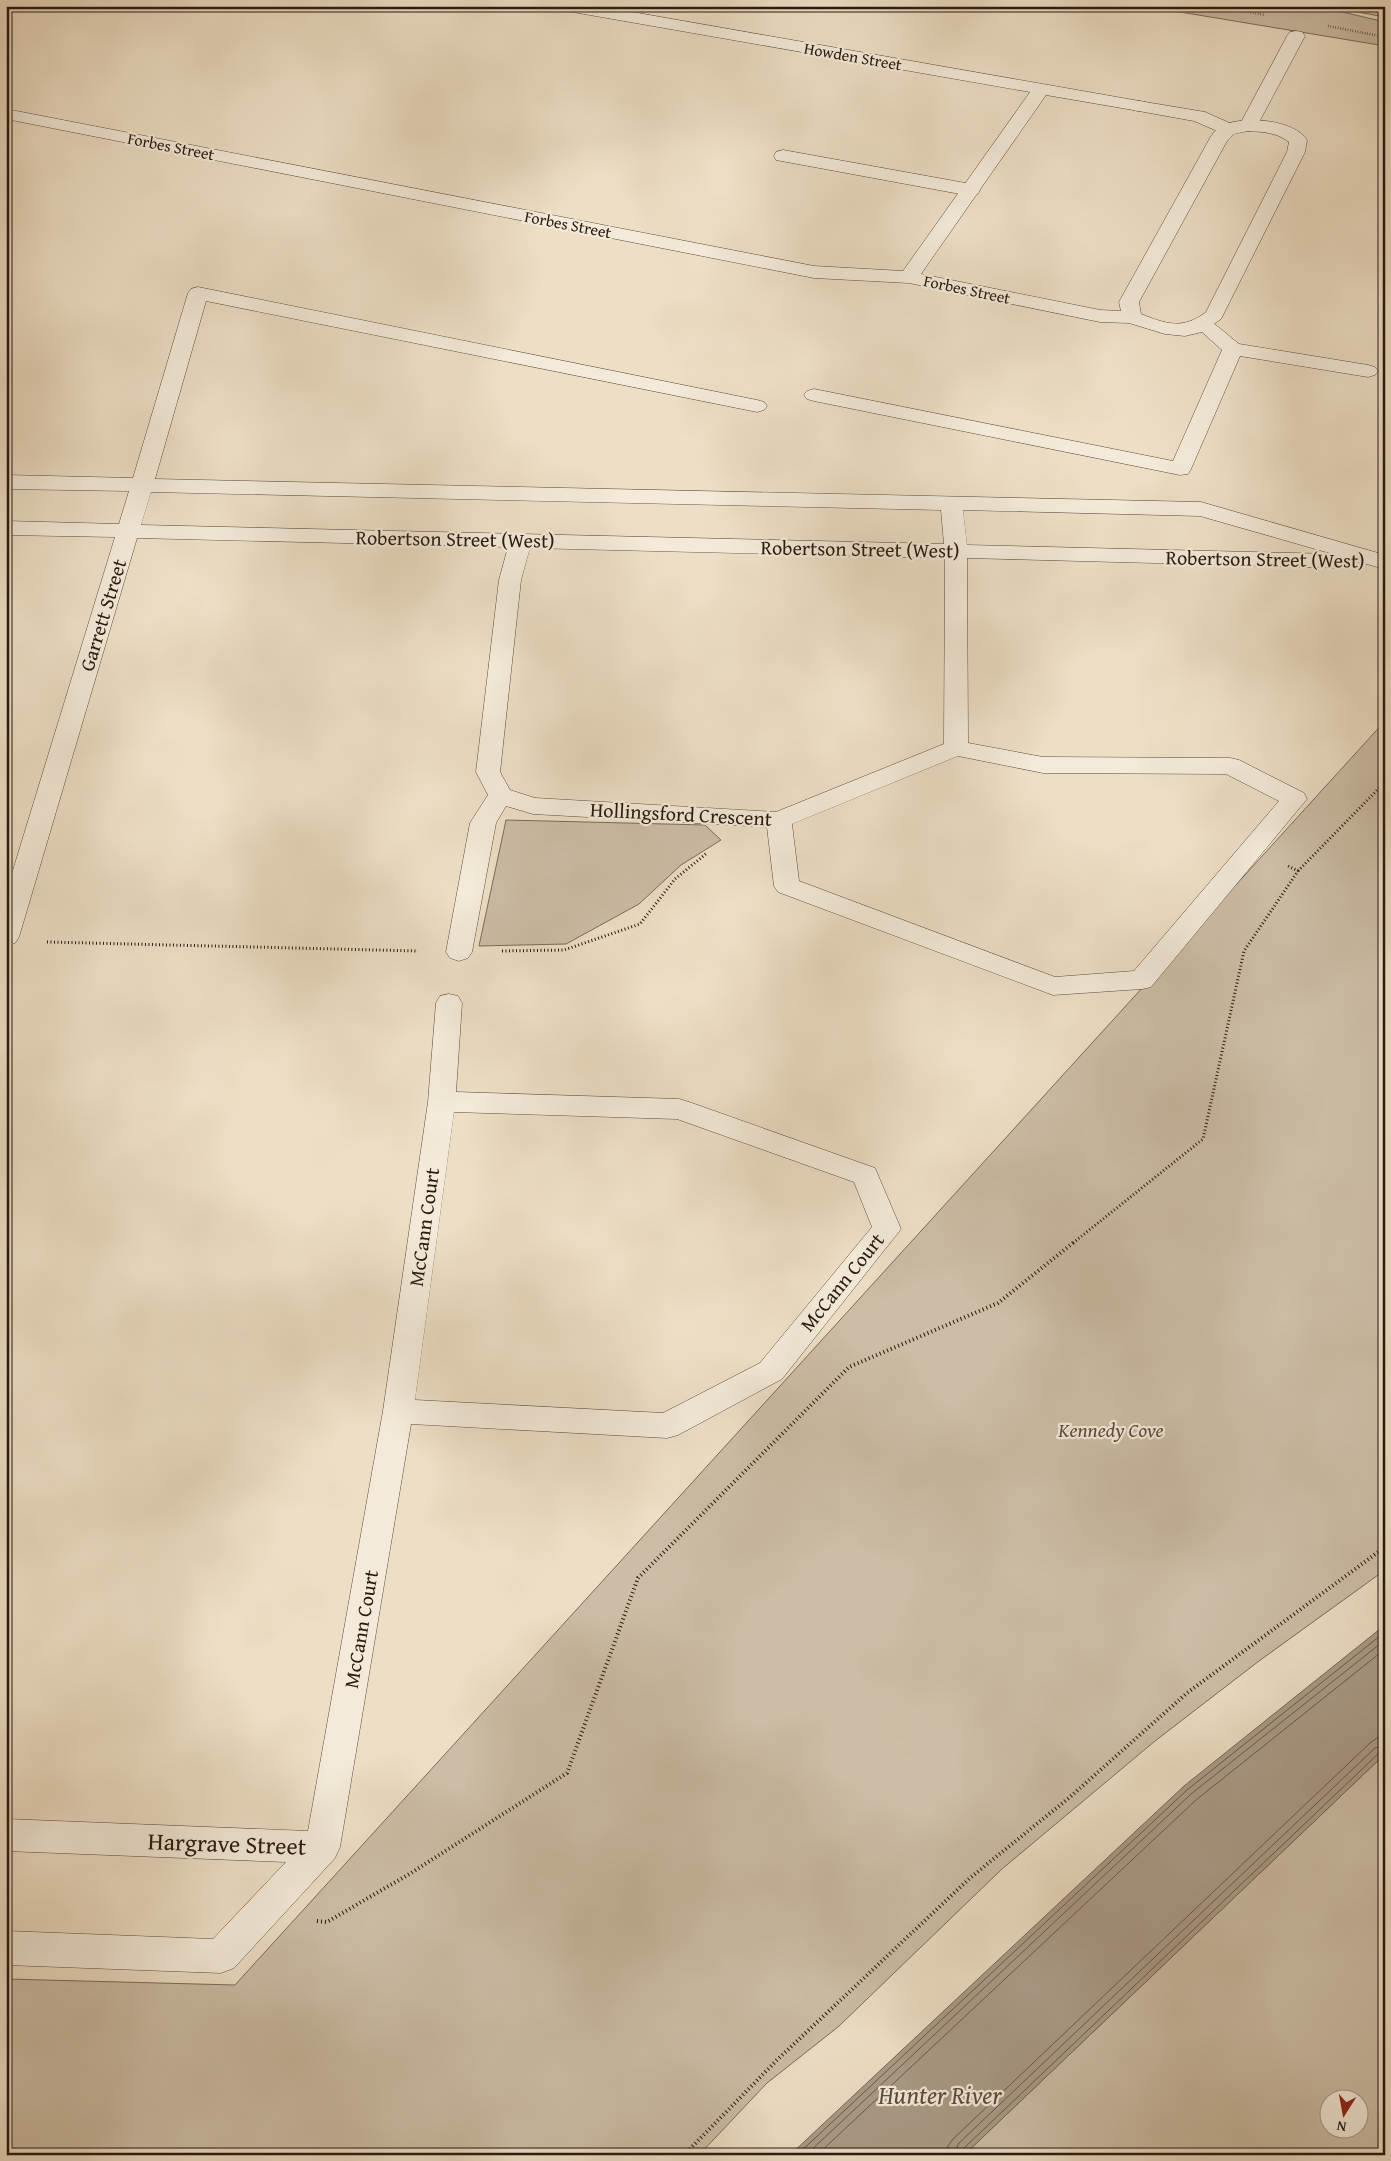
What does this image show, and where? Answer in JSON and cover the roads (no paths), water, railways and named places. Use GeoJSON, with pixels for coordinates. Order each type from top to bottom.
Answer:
{"type":"FeatureCollection","features":[{"type":"Feature","properties":{"kind":"street","name":"Howden Street"},"geometry":{"type":"LineString","coordinates":[[567,6],[1199,116],[1228,129]]}},
{"type":"Feature","properties":{"kind":"street"},"geometry":{"type":"LineString","coordinates":[[1248,126],[1296,36]]}},
{"type":"Feature","properties":{"kind":"street"},"geometry":{"type":"LineString","coordinates":[[909,278],[1041,89]]}},
{"type":"Feature","properties":{"kind":"street","name":"Forbes Street"},"geometry":{"type":"LineString","coordinates":[[6,114],[814,272],[909,278],[1100,316],[1132,317],[1160,328],[1183,330],[1204,325]]}},
{"type":"Feature","properties":{"kind":"street"},"geometry":{"type":"LineString","coordinates":[[1132,317],[1129,302],[1219,138],[1228,129],[1248,126],[1269,126],[1288,131],[1298,140],[1296,152],[1214,314],[1204,325],[1233,349],[1368,371]]}},
{"type":"Feature","properties":{"kind":"street"},"geometry":{"type":"LineString","coordinates":[[783,156],[971,190]]}},
{"type":"Feature","properties":{"kind":"street","name":"Garrett Street"},"geometry":{"type":"LineString","coordinates":[[6,937],[198,293],[757,406]]}},
{"type":"Feature","properties":{"kind":"street"},"geometry":{"type":"LineString","coordinates":[[814,395],[1180,469],[1233,349]]}},
{"type":"Feature","properties":{"kind":"street","name":"Robertson Street (West)"},"geometry":{"type":"LineString","coordinates":[[6,482],[1202,510],[1381,562],[6,528]]}},
{"type":"Feature","properties":{"kind":"street"},"geometry":{"type":"LineString","coordinates":[[779,820],[787,886],[1053,986],[1142,980],[1295,799],[1230,766],[1044,764],[956,748],[956,551],[951,504]]}},
{"type":"Feature","properties":{"kind":"street"},"geometry":{"type":"LineString","coordinates":[[459,952],[483,823],[500,795],[488,772],[510,580],[521,540]]}},
{"type":"Feature","properties":{"kind":"street","name":"Hollingsford Crescent"},"geometry":{"type":"LineString","coordinates":[[500,795],[533,806],[779,820],[956,748]]}},
{"type":"Feature","properties":{"kind":"street","name":"McCann Court"},"geometry":{"type":"LineString","coordinates":[[323,1847],[398,1410],[442,1102],[450,1002]]}},
{"type":"Feature","properties":{"kind":"street","name":"McCann Court"},"geometry":{"type":"LineString","coordinates":[[398,1410],[667,1426],[770,1371],[886,1229],[865,1175],[679,1109],[442,1102]]}},
{"type":"Feature","properties":{"kind":"street","name":"Hargrave Street"},"geometry":{"type":"LineString","coordinates":[[6,1836],[323,1847]]}},
{"type":"Feature","properties":{"kind":"street","name":"Hargrave Street"},"geometry":{"type":"LineString","coordinates":[[6,1948],[221,1956],[323,1847]]}},
{"type":"Feature","properties":{"kind":"water","name":"Hunter River"},"geometry":{"type":"Polygon","coordinates":[[[1385,1625],[1385,1754],[964,2155],[790,2155],[1184,1786],[1385,1625]]]}},
{"type":"Feature","properties":{"kind":"park label","name":"Kennedy Cove"},"geometry":{"type":"Point","coordinates":[1111,1430]}}]}
